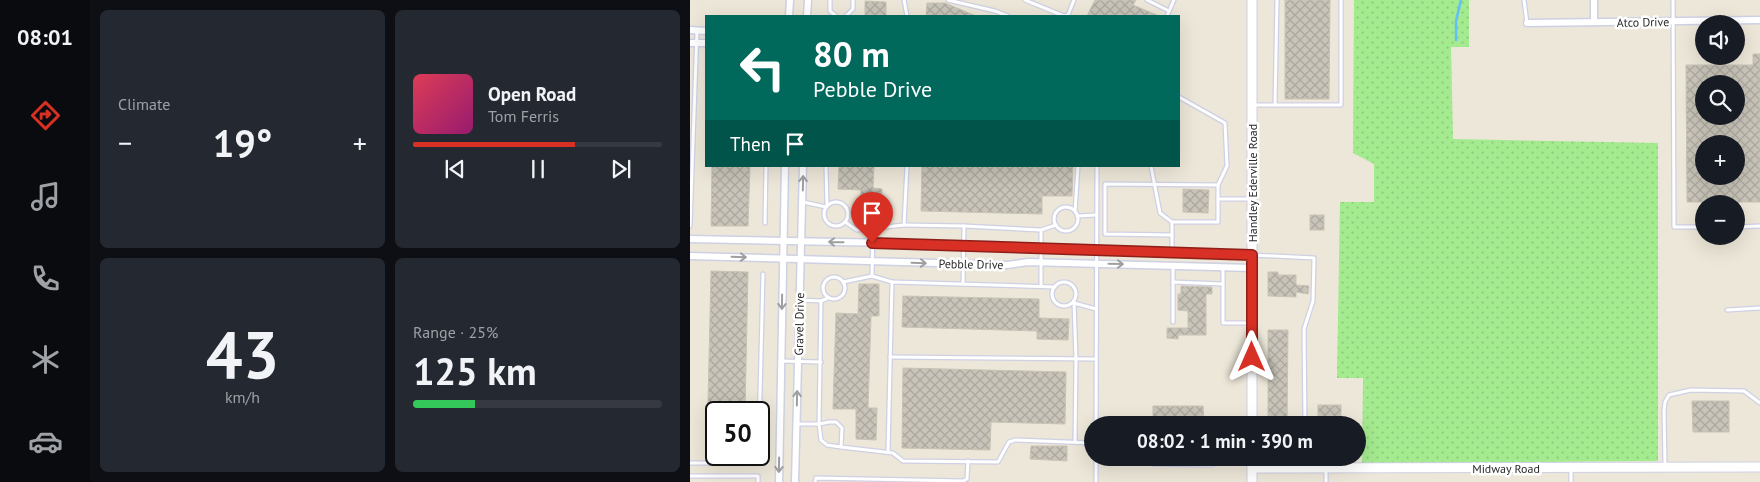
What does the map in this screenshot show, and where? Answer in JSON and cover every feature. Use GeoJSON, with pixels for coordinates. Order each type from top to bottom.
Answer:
{"type":"FeatureCollection","features":[{"type":"Feature","properties":{"kind":"main road","name":"Handley Ederville Road"},"geometry":{"type":"LineString","coordinates":[[1252,0],[1252,416]]}},
{"type":"Feature","properties":{"kind":"main road","name":"Midway Road"},"geometry":{"type":"LineString","coordinates":[[1252,468],[1760,467]]}},
{"type":"Feature","properties":{"kind":"main road"},"geometry":{"type":"LineString","coordinates":[[1252,468],[1252,482]]}},
{"type":"Feature","properties":{"kind":"street"},"geometry":{"type":"LineString","coordinates":[[790,0],[790,15]]}},
{"type":"Feature","properties":{"kind":"street"},"geometry":{"type":"LineString","coordinates":[[807,15],[808,0]]}},
{"type":"Feature","properties":{"kind":"street"},"geometry":{"type":"LineString","coordinates":[[1594,0],[1594,22]]}},
{"type":"Feature","properties":{"kind":"street","name":"Atco Drive"},"geometry":{"type":"LineString","coordinates":[[1527,23],[1760,20]]}},
{"type":"Feature","properties":{"kind":"street","name":"Gravel Drive"},"geometry":{"type":"LineString","coordinates":[[779,482],[785,167]]}},
{"type":"Feature","properties":{"kind":"street","name":"Gravel Drive"},"geometry":{"type":"LineString","coordinates":[[795,482],[803,167]]}},
{"type":"Feature","properties":{"kind":"street","name":"Pebble Drive"},"geometry":{"type":"LineString","coordinates":[[690,239],[963,244],[1041,249],[1252,255]]}},
{"type":"Feature","properties":{"kind":"street"},"geometry":{"type":"LineString","coordinates":[[1156,252],[1156,265]]}},
{"type":"Feature","properties":{"kind":"street"},"geometry":{"type":"LineString","coordinates":[[1200,253],[1200,266]]}},
{"type":"Feature","properties":{"kind":"street","name":"Pebble Drive"},"geometry":{"type":"LineString","coordinates":[[690,256],[1007,265],[1041,262],[1252,268]]}},
{"type":"Feature","properties":{"kind":"lane"},"geometry":{"type":"LineString","coordinates":[[830,0],[829,7],[833,15]]}},
{"type":"Feature","properties":{"kind":"lane"},"geometry":{"type":"LineString","coordinates":[[847,15],[853,9],[853,0]]}},
{"type":"Feature","properties":{"kind":"lane"},"geometry":{"type":"LineString","coordinates":[[904,0],[907,15]]}},
{"type":"Feature","properties":{"kind":"lane"},"geometry":{"type":"LineString","coordinates":[[948,0],[1005,15]]}},
{"type":"Feature","properties":{"kind":"lane"},"geometry":{"type":"LineString","coordinates":[[1025,0],[1062,15]]}},
{"type":"Feature","properties":{"kind":"lane"},"geometry":{"type":"LineString","coordinates":[[1068,15],[1074,0]]}},
{"type":"Feature","properties":{"kind":"lane"},"geometry":{"type":"LineString","coordinates":[[1147,0],[1169,11]]}},
{"type":"Feature","properties":{"kind":"lane"},"geometry":{"type":"LineString","coordinates":[[1167,15],[1174,0]]}},
{"type":"Feature","properties":{"kind":"lane"},"geometry":{"type":"LineString","coordinates":[[1275,105],[1277,0]]}},
{"type":"Feature","properties":{"kind":"lane"},"geometry":{"type":"LineString","coordinates":[[1252,105],[1342,105],[1341,0]]}},
{"type":"Feature","properties":{"kind":"lane"},"geometry":{"type":"LineString","coordinates":[[1524,0],[1527,23]]}},
{"type":"Feature","properties":{"kind":"lane"},"geometry":{"type":"LineString","coordinates":[[1673,0],[1674,227],[1695,227]]}},
{"type":"Feature","properties":{"kind":"lane"},"geometry":{"type":"LineString","coordinates":[[690,226],[693,30]]}},
{"type":"Feature","properties":{"kind":"lane"},"geometry":{"type":"LineString","coordinates":[[1151,167],[1160,212],[1172,222],[1218,222],[1218,185],[1227,166],[1227,128],[1225,122],[1180,98]]}},
{"type":"Feature","properties":{"kind":"lane"},"geometry":{"type":"LineString","coordinates":[[765,223],[766,167]]}},
{"type":"Feature","properties":{"kind":"lane"},"geometry":{"type":"LineString","coordinates":[[802,202],[826,206],[836,201],[846,206],[849,213],[845,222],[836,226],[828,223],[824,216],[826,206],[826,167]]}},
{"type":"Feature","properties":{"kind":"lane"},"geometry":{"type":"LineString","coordinates":[[904,225],[907,167]]}},
{"type":"Feature","properties":{"kind":"lane"},"geometry":{"type":"LineString","coordinates":[[1078,167],[1076,214],[1077,223],[1069,230],[1062,230],[1056,225],[1054,218],[1060,209],[1067,207],[1076,214],[1096,215]]}},
{"type":"Feature","properties":{"kind":"lane"},"geometry":{"type":"LineString","coordinates":[[1096,167],[1096,416]]}},
{"type":"Feature","properties":{"kind":"lane"},"geometry":{"type":"LineString","coordinates":[[1172,235],[1105,234],[1105,184],[1218,185]]}},
{"type":"Feature","properties":{"kind":"lane"},"geometry":{"type":"LineString","coordinates":[[1218,199],[1252,199]]}},
{"type":"Feature","properties":{"kind":"lane"},"geometry":{"type":"LineString","coordinates":[[845,222],[857,230],[904,225],[1041,230],[1056,225]]}},
{"type":"Feature","properties":{"kind":"lane"},"geometry":{"type":"LineString","coordinates":[[1172,222],[1172,253]]}},
{"type":"Feature","properties":{"kind":"lane"},"geometry":{"type":"LineString","coordinates":[[963,284],[964,226]]}},
{"type":"Feature","properties":{"kind":"lane"},"geometry":{"type":"LineString","coordinates":[[1745,226],[1760,226]]}},
{"type":"Feature","properties":{"kind":"lane"},"geometry":{"type":"LineString","coordinates":[[872,276],[873,229]]}},
{"type":"Feature","properties":{"kind":"lane"},"geometry":{"type":"LineString","coordinates":[[1041,230],[1041,286]]}},
{"type":"Feature","properties":{"kind":"lane"},"geometry":{"type":"LineString","coordinates":[[1252,255],[1314,258],[1313,301],[1304,329],[1304,416]]}},
{"type":"Feature","properties":{"kind":"lane"},"geometry":{"type":"LineString","coordinates":[[1173,266],[1173,322]]}},
{"type":"Feature","properties":{"kind":"lane"},"geometry":{"type":"LineString","coordinates":[[1224,267],[1223,322],[1252,323]]}},
{"type":"Feature","properties":{"kind":"lane"},"geometry":{"type":"LineString","coordinates":[[760,401],[763,274]]}},
{"type":"Feature","properties":{"kind":"lane"},"geometry":{"type":"LineString","coordinates":[[828,298],[823,292],[825,281],[834,277],[844,282],[872,276],[892,282],[1055,287]]}},
{"type":"Feature","properties":{"kind":"lane"},"geometry":{"type":"LineString","coordinates":[[800,300],[821,301],[828,298],[836,299],[842,296],[845,289],[844,282]]}},
{"type":"Feature","properties":{"kind":"lane"},"geometry":{"type":"LineString","coordinates":[[888,452],[892,282]]}},
{"type":"Feature","properties":{"kind":"lane"},"geometry":{"type":"LineString","coordinates":[[1173,282],[1224,284]]}},
{"type":"Feature","properties":{"kind":"lane"},"geometry":{"type":"LineString","coordinates":[[1075,442],[1076,359],[1074,303],[1077,295],[1072,285],[1061,283],[1055,287],[1052,294],[1057,304],[1068,306],[1074,303],[1096,308]]}},
{"type":"Feature","properties":{"kind":"lane"},"geometry":{"type":"LineString","coordinates":[[821,301],[819,424],[820,440],[828,445],[893,453],[903,461],[998,462],[1009,442],[1015,440],[1084,443]]}},
{"type":"Feature","properties":{"kind":"lane"},"geometry":{"type":"LineString","coordinates":[[1727,310],[1760,308]]}},
{"type":"Feature","properties":{"kind":"lane"},"geometry":{"type":"LineString","coordinates":[[890,357],[1096,359]]}},
{"type":"Feature","properties":{"kind":"lane"},"geometry":{"type":"LineString","coordinates":[[780,361],[821,362]]}},
{"type":"Feature","properties":{"kind":"lane"},"geometry":{"type":"LineString","coordinates":[[1665,468],[1664,410],[1669,395],[1691,390],[1744,391],[1760,403]]}},
{"type":"Feature","properties":{"kind":"lane"},"geometry":{"type":"LineString","coordinates":[[797,424],[829,422],[839,425],[843,431],[841,447]]}},
{"type":"Feature","properties":{"kind":"lane"},"geometry":{"type":"LineString","coordinates":[[816,482],[816,478],[924,481],[967,479],[968,461]]}},
{"type":"Feature","properties":{"kind":"lane"},"geometry":{"type":"LineString","coordinates":[[690,463],[705,463]]}},
{"type":"Feature","properties":{"kind":"lane"},"geometry":{"type":"LineString","coordinates":[[1096,466],[1096,482]]}},
{"type":"Feature","properties":{"kind":"lane"},"geometry":{"type":"LineString","coordinates":[[1571,468],[1571,482]]}},
{"type":"Feature","properties":{"kind":"lane"},"geometry":{"type":"LineString","coordinates":[[1326,469],[1326,482]]}},
{"type":"Feature","properties":{"kind":"lane"},"geometry":{"type":"LineString","coordinates":[[694,482],[692,476],[758,476],[758,482]]}},
{"type":"Feature","properties":{"kind":"green space"},"geometry":{"type":"Polygon","coordinates":[[[1354,0],[1469,0],[1469,47],[1451,47],[1453,139],[1658,143],[1658,461],[1366,463],[1366,416],[1363,416],[1363,378],[1337,378],[1340,202],[1374,202],[1374,164],[1353,153],[1354,0]]]}},
{"type":"Feature","properties":{"kind":"building"},"geometry":{"type":"Polygon","coordinates":[[[1095,0],[1136,0],[1133,5],[1157,15],[1088,15],[1095,0]]]}},
{"type":"Feature","properties":{"kind":"building"},"geometry":{"type":"Polygon","coordinates":[[[1285,0],[1330,0],[1329,99],[1285,99],[1285,0]]]}},
{"type":"Feature","properties":{"kind":"building"},"geometry":{"type":"Polygon","coordinates":[[[865,1],[886,2],[886,15],[865,15],[865,1]]]}},
{"type":"Feature","properties":{"kind":"building"},"geometry":{"type":"Polygon","coordinates":[[[927,3],[945,3],[974,15],[926,15],[927,3]]]}},
{"type":"Feature","properties":{"kind":"building"},"geometry":{"type":"Polygon","coordinates":[[[1753,54],[1760,54],[1760,202],[1745,202],[1745,195],[1695,195],[1695,202],[1687,202],[1686,65],[1753,65],[1753,54]]]}},
{"type":"Feature","properties":{"kind":"building"},"geometry":{"type":"Polygon","coordinates":[[[712,167],[750,167],[748,226],[711,226],[712,167]]]}},
{"type":"Feature","properties":{"kind":"building"},"geometry":{"type":"Polygon","coordinates":[[[839,167],[874,167],[873,188],[882,189],[881,220],[860,220],[861,190],[838,189],[839,167]]]}},
{"type":"Feature","properties":{"kind":"building"},"geometry":{"type":"Polygon","coordinates":[[[922,167],[1073,167],[1072,196],[1042,196],[1042,214],[921,211],[922,167]]]}},
{"type":"Feature","properties":{"kind":"building"},"geometry":{"type":"Polygon","coordinates":[[[1183,189],[1209,190],[1208,213],[1183,212],[1183,189]]]}},
{"type":"Feature","properties":{"kind":"building"},"geometry":{"type":"Polygon","coordinates":[[[1310,215],[1324,215],[1324,230],[1310,230],[1310,215]]]}},
{"type":"Feature","properties":{"kind":"building"},"geometry":{"type":"Polygon","coordinates":[[[711,271],[748,272],[745,401],[708,401],[711,271]]]}},
{"type":"Feature","properties":{"kind":"building"},"geometry":{"type":"Polygon","coordinates":[[[1268,272],[1278,272],[1278,275],[1296,275],[1296,285],[1309,286],[1308,294],[1296,292],[1296,297],[1268,296],[1268,272]]]}},
{"type":"Feature","properties":{"kind":"building"},"geometry":{"type":"Polygon","coordinates":[[[859,284],[879,284],[879,316],[871,316],[868,408],[877,408],[876,440],[856,439],[856,409],[833,409],[836,313],[858,314],[859,284]]]}},
{"type":"Feature","properties":{"kind":"building"},"geometry":{"type":"Polygon","coordinates":[[[1181,286],[1212,287],[1212,294],[1206,294],[1206,335],[1178,335],[1178,339],[1167,338],[1167,328],[1188,328],[1188,311],[1178,310],[1178,294],[1181,294],[1181,286]]]}},
{"type":"Feature","properties":{"kind":"building"},"geometry":{"type":"Polygon","coordinates":[[[903,296],[1039,299],[1039,318],[1069,319],[1068,340],[1037,339],[1037,331],[902,327],[903,296]]]}},
{"type":"Feature","properties":{"kind":"building"},"geometry":{"type":"Polygon","coordinates":[[[1268,330],[1288,330],[1287,416],[1268,416],[1268,330]]]}},
{"type":"Feature","properties":{"kind":"building"},"geometry":{"type":"Polygon","coordinates":[[[903,368],[1066,372],[1065,424],[991,422],[990,450],[902,448],[903,368]]]}},
{"type":"Feature","properties":{"kind":"building"},"geometry":{"type":"Polygon","coordinates":[[[1692,401],[1729,401],[1729,432],[1693,432],[1692,401]]]}},
{"type":"Feature","properties":{"kind":"building"},"geometry":{"type":"Polygon","coordinates":[[[1318,405],[1341,405],[1341,416],[1318,416],[1318,405]]]}},
{"type":"Feature","properties":{"kind":"building"},"geometry":{"type":"Polygon","coordinates":[[[1153,406],[1203,406],[1204,416],[1153,416],[1153,406]]]}},
{"type":"Feature","properties":{"kind":"building"},"geometry":{"type":"Polygon","coordinates":[[[1031,446],[1067,446],[1067,461],[1030,459],[1031,446]]]}},
{"type":"Feature","properties":{"kind":"waterway"},"geometry":{"type":"LineString","coordinates":[[1456,40],[1456,21],[1461,0]]}},
{"type":"Feature","properties":{"kind":"route"},"geometry":{"type":"LineString","coordinates":[[872,243],[996,245],[1028,249],[1252,255],[1252,357]]}}]}
